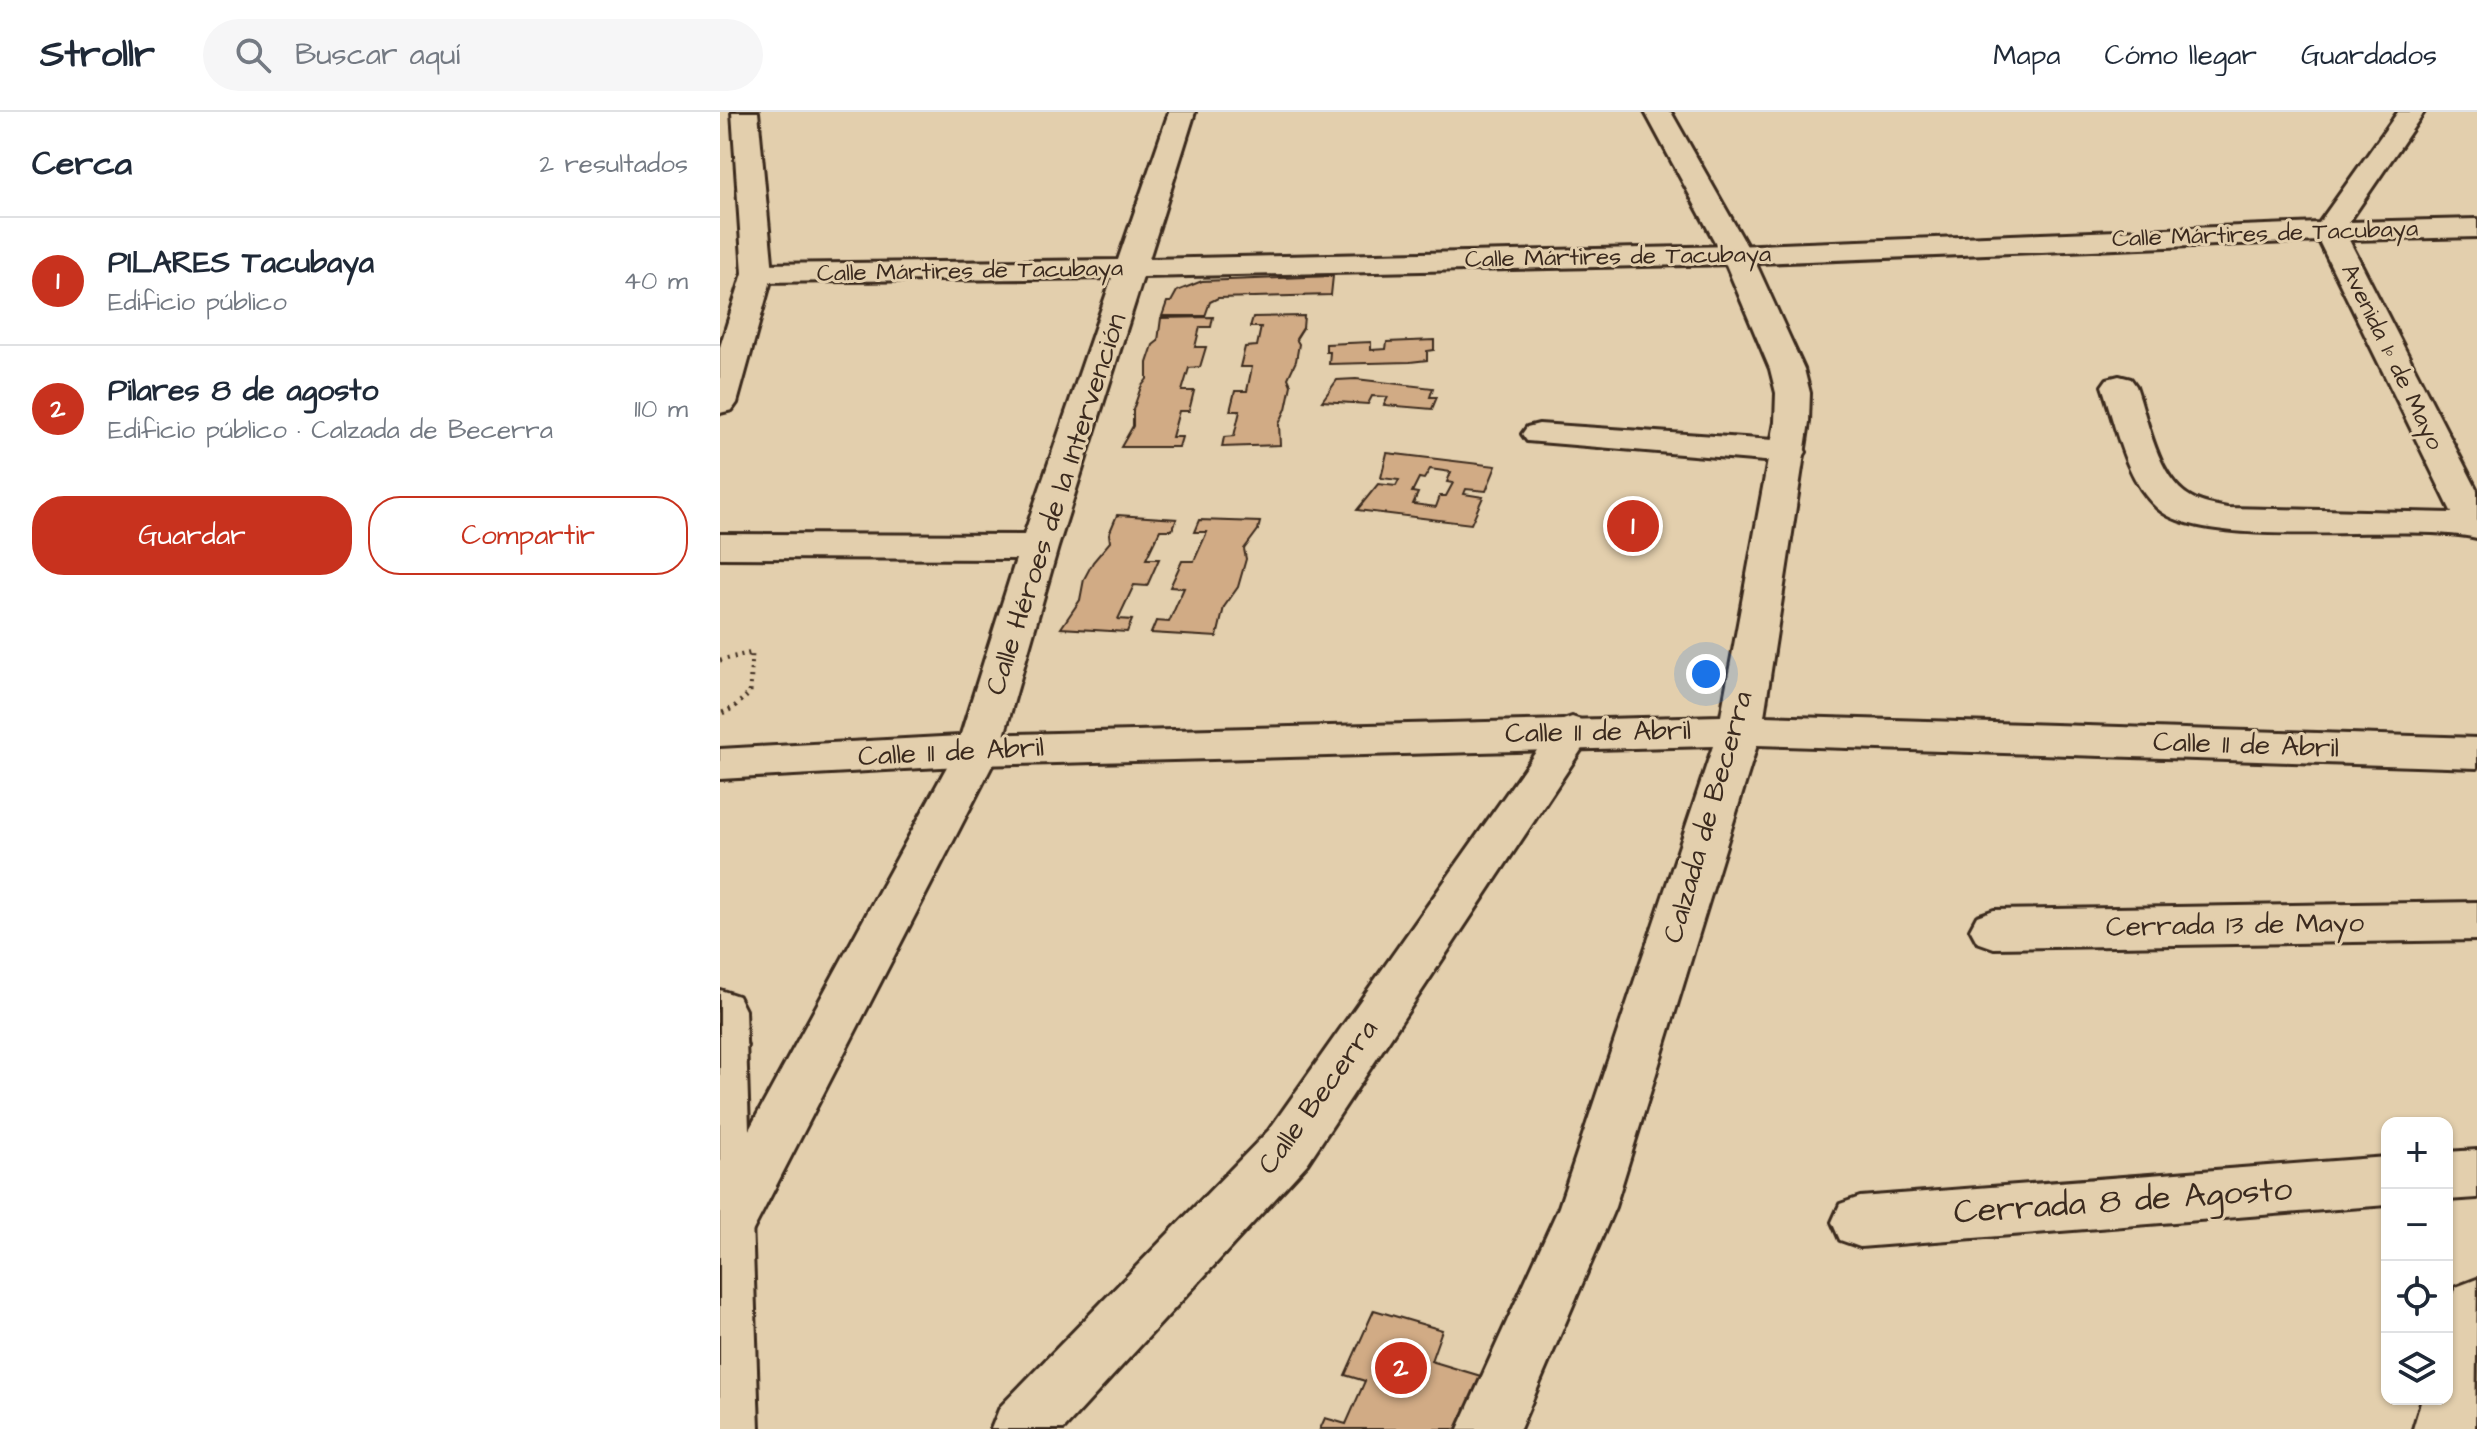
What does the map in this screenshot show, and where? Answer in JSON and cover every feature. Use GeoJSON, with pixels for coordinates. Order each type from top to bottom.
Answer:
{"type":"FeatureCollection","features":[{"type":"Feature","properties":{"kind":"street"},"geometry":{"type":"LineString","coordinates":[[720,403],[758,273],[745,112]]}},
{"type":"Feature","properties":{"kind":"street","name":"Calle Héroes de la Intervención"},"geometry":{"type":"LineString","coordinates":[[726,1226],[978,750],[1039,547],[1182,112]]}},
{"type":"Feature","properties":{"kind":"street","name":"Calzada de Becerra"},"geometry":{"type":"LineString","coordinates":[[1489,1429],[1587,1207],[1740,730],[1788,452],[1793,393],[1787,369],[1737,255],[1658,112]]}},
{"type":"Feature","properties":{"kind":"street","name":"Avenida 1º de Mayo"},"geometry":{"type":"LineString","coordinates":[[2411,112],[2329,230],[2476,526]]}},
{"type":"Feature","properties":{"kind":"street","name":"Calle Mártires de Tacubaya"},"geometry":{"type":"LineString","coordinates":[[758,273],[1132,269],[1737,255],[2329,230],[2477,228]]}},
{"type":"Feature","properties":{"kind":"street"},"geometry":{"type":"LineString","coordinates":[[2119,386],[2156,484],[2170,501],[2194,513],[2227,519],[2476,526]]}},
{"type":"Feature","properties":{"kind":"street"},"geometry":{"type":"LineString","coordinates":[[1539,434],[1788,452]]}},
{"type":"Feature","properties":{"kind":"street"},"geometry":{"type":"LineString","coordinates":[[720,546],[1039,547]]}},
{"type":"Feature","properties":{"kind":"street","name":"Calle 11 de Abril"},"geometry":{"type":"LineString","coordinates":[[720,764],[978,750],[1572,732],[1740,730],[2477,753]]}},
{"type":"Feature","properties":{"kind":"street","name":"Calle Becerra"},"geometry":{"type":"LineString","coordinates":[[1022,1429],[1288,1147],[1572,732]]}},
{"type":"Feature","properties":{"kind":"street","name":"Cerrada 13 de Mayo"},"geometry":{"type":"LineString","coordinates":[[1994,929],[2477,921]]}},
{"type":"Feature","properties":{"kind":"street"},"geometry":{"type":"LineString","coordinates":[[720,1010],[728,1429]]}},
{"type":"Feature","properties":{"kind":"street"},"geometry":{"type":"LineString","coordinates":[[2453,1176],[2477,1174]]}},
{"type":"Feature","properties":{"kind":"street","name":"Cerrada 8 de Agosto"},"geometry":{"type":"LineString","coordinates":[[1860,1222],[2381,1181]]}},
{"type":"Feature","properties":{"kind":"street"},"geometry":{"type":"LineString","coordinates":[[2444,1429],[2477,1306]]}},
{"type":"Feature","properties":{"kind":"path"},"geometry":{"type":"LineString","coordinates":[[720,660],[752,653],[750,693],[733,708],[720,714]]}},
{"type":"Feature","properties":{"kind":"building"},"geometry":{"type":"Polygon","coordinates":[[[1333,276],[1331,295],[1218,298],[1210,302],[1205,316],[1162,316],[1167,302],[1171,302],[1177,291],[1202,281],[1333,276]]]}},
{"type":"Feature","properties":{"kind":"building"},"geometry":{"type":"Polygon","coordinates":[[[1304,316],[1303,328],[1296,339],[1299,344],[1296,361],[1288,378],[1291,385],[1286,409],[1279,424],[1280,445],[1222,447],[1224,437],[1234,436],[1240,411],[1230,411],[1235,391],[1247,391],[1252,367],[1240,367],[1245,347],[1257,346],[1261,327],[1250,327],[1253,317],[1304,316]]]}},
{"type":"Feature","properties":{"kind":"building"},"geometry":{"type":"Polygon","coordinates":[[[1213,317],[1211,327],[1200,327],[1195,347],[1206,347],[1200,367],[1189,368],[1182,391],[1194,391],[1189,411],[1179,411],[1172,437],[1182,437],[1179,447],[1121,447],[1133,426],[1133,410],[1147,379],[1147,363],[1153,345],[1158,341],[1161,318],[1213,317]]]}},
{"type":"Feature","properties":{"kind":"building"},"geometry":{"type":"Polygon","coordinates":[[[1434,340],[1434,350],[1427,351],[1427,360],[1410,362],[1329,364],[1330,352],[1326,352],[1326,344],[1371,342],[1371,350],[1386,349],[1387,342],[1434,340]]]}},
{"type":"Feature","properties":{"kind":"building"},"geometry":{"type":"Polygon","coordinates":[[[1356,379],[1433,388],[1430,397],[1437,397],[1432,409],[1384,405],[1388,397],[1372,396],[1368,404],[1322,401],[1337,380],[1356,379]]]}},
{"type":"Feature","properties":{"kind":"building"},"geometry":{"type":"Polygon","coordinates":[[[1387,453],[1496,466],[1486,491],[1466,489],[1464,494],[1483,497],[1471,524],[1357,510],[1378,484],[1396,486],[1399,480],[1381,478],[1387,453]],[[1430,469],[1424,479],[1419,478],[1412,492],[1418,493],[1413,504],[1436,507],[1440,496],[1446,496],[1453,483],[1447,482],[1451,472],[1430,469]]]}},
{"type":"Feature","properties":{"kind":"building"},"geometry":{"type":"Polygon","coordinates":[[[1117,515],[1177,519],[1172,530],[1160,530],[1146,559],[1159,559],[1147,586],[1134,585],[1118,619],[1132,620],[1127,632],[1061,628],[1080,600],[1084,579],[1093,562],[1110,542],[1109,534],[1117,515]]]}},
{"type":"Feature","properties":{"kind":"building"},"geometry":{"type":"Polygon","coordinates":[[[1199,520],[1260,522],[1244,549],[1246,559],[1238,587],[1224,607],[1217,637],[1151,633],[1156,621],[1169,622],[1184,588],[1170,587],[1182,561],[1194,561],[1207,532],[1194,532],[1199,520]]]}},
{"type":"Feature","properties":{"kind":"building"},"geometry":{"type":"Polygon","coordinates":[[[1374,1310],[1442,1330],[1431,1361],[1484,1377],[1463,1429],[1320,1429],[1325,1418],[1346,1424],[1365,1381],[1345,1375],[1374,1310]]]}},
{"type":"Feature","properties":{"kind":"place","name":"PILARES Tacubaya"},"geometry":{"type":"Point","coordinates":[1633,526]}},
{"type":"Feature","properties":{"kind":"place","name":"Pilares 8 de agosto"},"geometry":{"type":"Point","coordinates":[1401,1368]}}]}
